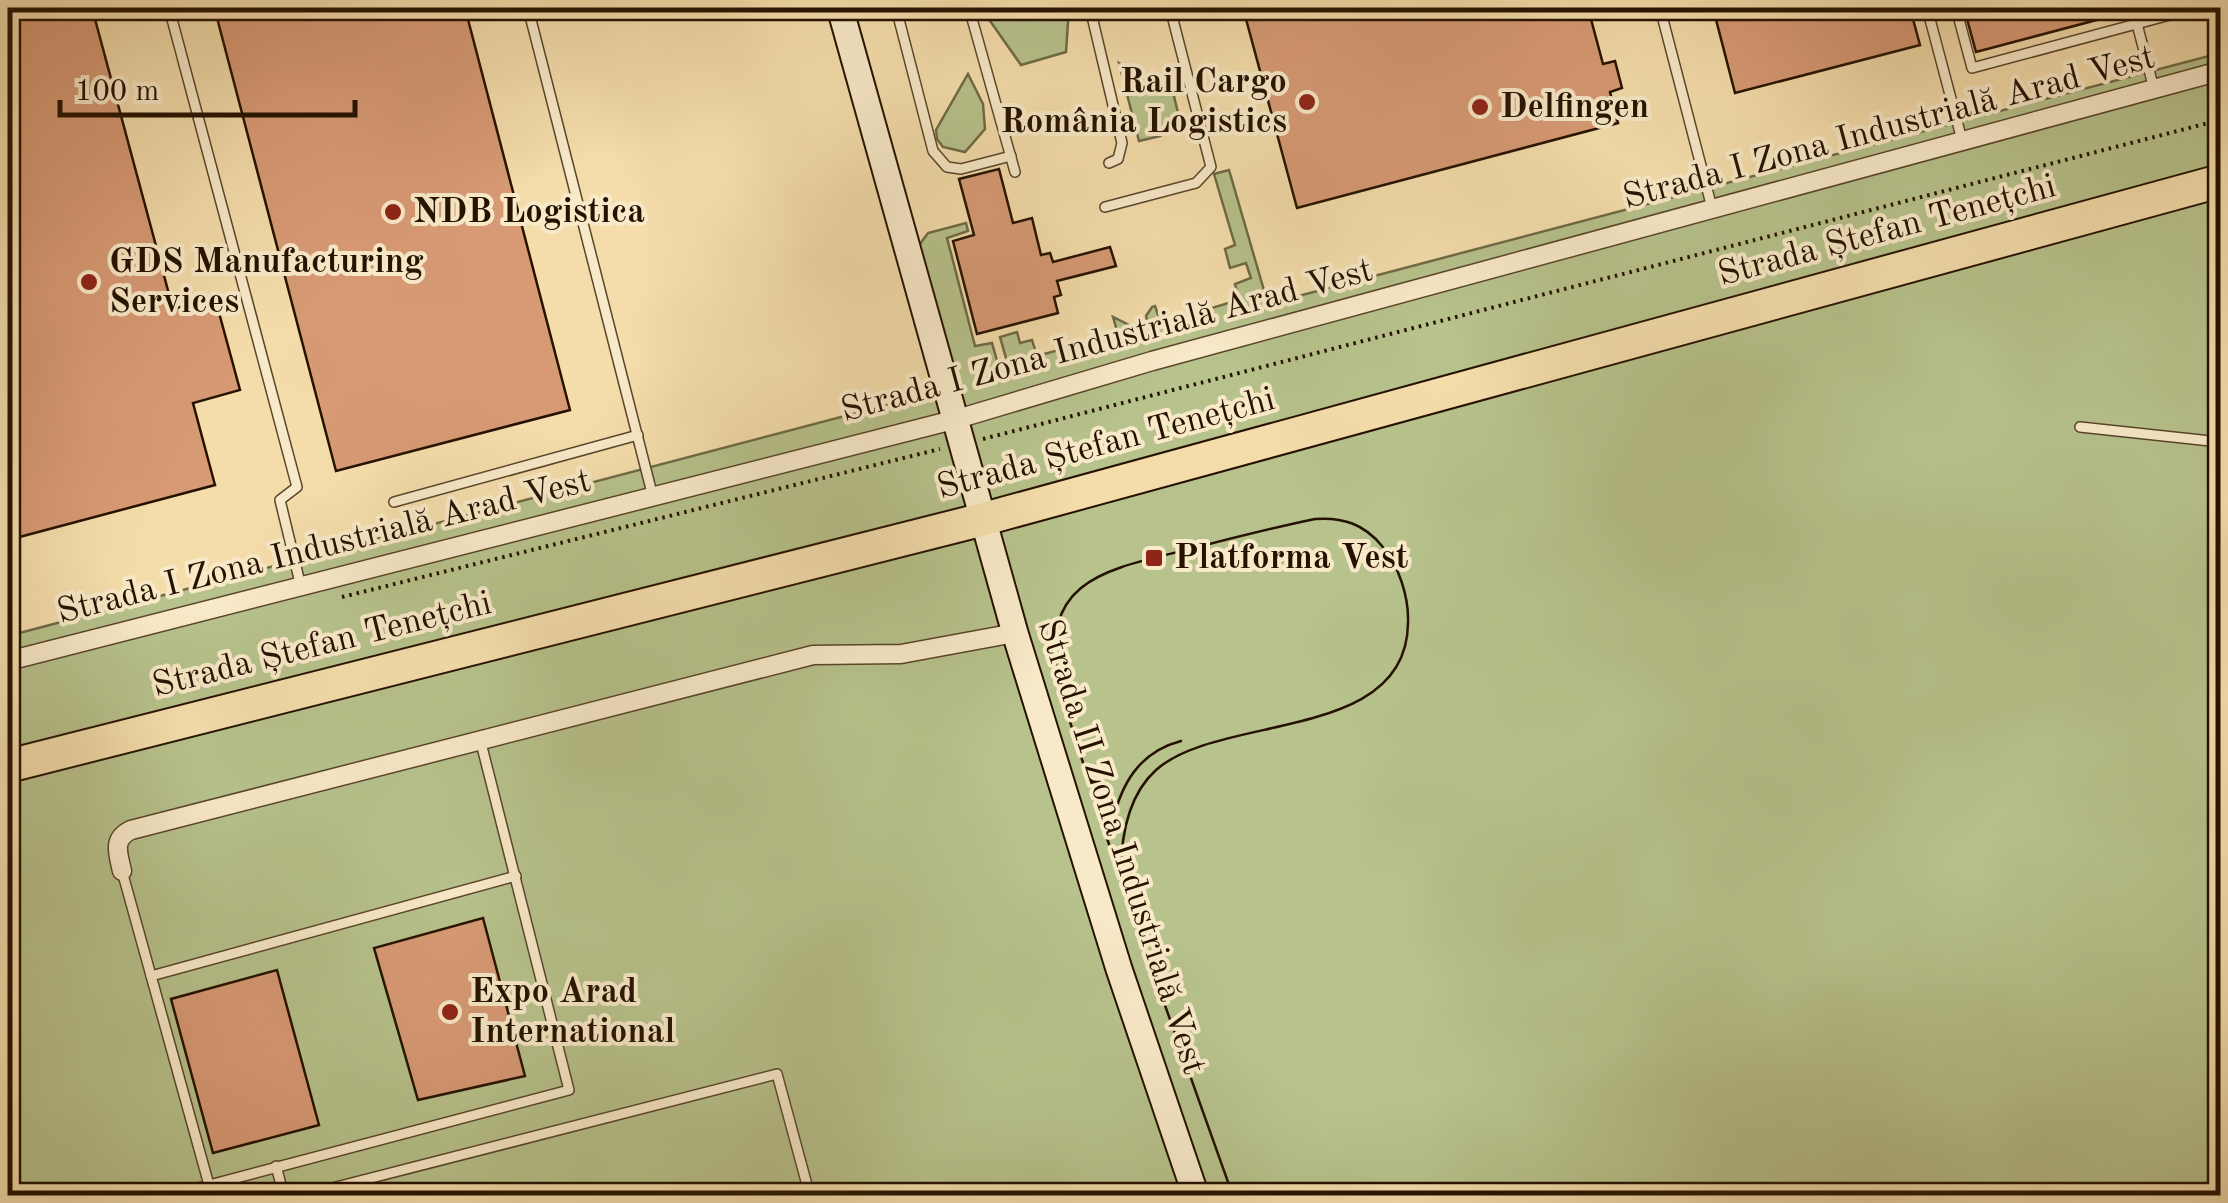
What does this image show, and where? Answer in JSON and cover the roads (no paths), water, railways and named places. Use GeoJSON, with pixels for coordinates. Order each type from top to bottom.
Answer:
{"type":"FeatureCollection","features":[{"type":"Feature","properties":{"kind":"highway","name":"Strada Ștefan Tenețchi"},"geometry":{"type":"LineString","coordinates":[[8,766],[984,519],[2215,183]]}},
{"type":"Feature","properties":{"kind":"street","name":"Strada II Zona Industrială Vest"},"geometry":{"type":"LineString","coordinates":[[840,8],[1016,632],[1120,969],[1196,1196]]}},
{"type":"Feature","properties":{"kind":"street","name":"Strada I Zona Industrială Arad Vest"},"geometry":{"type":"LineString","coordinates":[[8,662],[653,497],[960,431],[1712,210],[2220,71]]}},
{"type":"Feature","properties":{"kind":"street"},"geometry":{"type":"LineString","coordinates":[[122,871],[116,846],[122,834],[131,830],[813,655],[901,654],[1016,632]]}},
{"type":"Feature","properties":{"kind":"lane"},"geometry":{"type":"LineString","coordinates":[[169,8],[297,486],[280,500],[300,587]]}},
{"type":"Feature","properties":{"kind":"lane"},"geometry":{"type":"LineString","coordinates":[[528,8],[653,497]]}},
{"type":"Feature","properties":{"kind":"lane"},"geometry":{"type":"LineString","coordinates":[[896,8],[933,152],[947,168],[961,169],[1010,156]]}},
{"type":"Feature","properties":{"kind":"lane"},"geometry":{"type":"LineString","coordinates":[[969,8],[1015,172]]}},
{"type":"Feature","properties":{"kind":"lane"},"geometry":{"type":"LineString","coordinates":[[1090,8],[1122,142],[1118,159],[1109,163]]}},
{"type":"Feature","properties":{"kind":"lane"},"geometry":{"type":"LineString","coordinates":[[1105,208],[1196,182],[1211,168],[1170,8]]}},
{"type":"Feature","properties":{"kind":"lane"},"geometry":{"type":"LineString","coordinates":[[1660,8],[1712,210]]}},
{"type":"Feature","properties":{"kind":"lane"},"geometry":{"type":"LineString","coordinates":[[1927,8],[1963,142]]}},
{"type":"Feature","properties":{"kind":"lane"},"geometry":{"type":"LineString","coordinates":[[1956,8],[1972,68],[2180,12],[2179,8]]}},
{"type":"Feature","properties":{"kind":"lane"},"geometry":{"type":"LineString","coordinates":[[2137,24],[2155,91]]}},
{"type":"Feature","properties":{"kind":"lane"},"geometry":{"type":"LineString","coordinates":[[2215,183],[2220,217]]}},
{"type":"Feature","properties":{"kind":"lane"},"geometry":{"type":"LineString","coordinates":[[2080,427],[2220,442]]}},
{"type":"Feature","properties":{"kind":"lane"},"geometry":{"type":"LineString","coordinates":[[394,502],[638,435]]}},
{"type":"Feature","properties":{"kind":"lane"},"geometry":{"type":"LineString","coordinates":[[168,1196],[569,1090],[480,740]]}},
{"type":"Feature","properties":{"kind":"lane"},"geometry":{"type":"LineString","coordinates":[[122,871],[209,1185]]}},
{"type":"Feature","properties":{"kind":"lane"},"geometry":{"type":"LineString","coordinates":[[151,976],[516,876]]}},
{"type":"Feature","properties":{"kind":"lane"},"geometry":{"type":"LineString","coordinates":[[301,1196],[777,1074],[810,1196]]}},
{"type":"Feature","properties":{"kind":"lane"},"geometry":{"type":"LineString","coordinates":[[276,1166],[284,1196]]}},
{"type":"Feature","properties":{"kind":"tram line"},"geometry":{"type":"LineString","coordinates":[[1121,882],[1126,822],[1137,794],[1156,770],[1185,752],[1344,707],[1377,689],[1399,661],[1408,623],[1405,592],[1388,554],[1368,532],[1344,521],[1315,519],[1129,565],[1084,586],[1069,601],[1058,622],[1058,684],[1121,882],[1233,1196]]}},
{"type":"Feature","properties":{"kind":"tram line"},"geometry":{"type":"LineString","coordinates":[[1112,824],[1134,772],[1154,753],[1181,741]]}},
{"type":"Feature","properties":{"kind":"place","name":"Rail Cargo România Logistics"},"geometry":{"type":"Point","coordinates":[1307,102]}},
{"type":"Feature","properties":{"kind":"place","name":"Delfingen"},"geometry":{"type":"Point","coordinates":[1480,107]}},
{"type":"Feature","properties":{"kind":"place","name":"NDB Logistica"},"geometry":{"type":"Point","coordinates":[393,212]}},
{"type":"Feature","properties":{"kind":"place","name":"GDS Manufacturing Services"},"geometry":{"type":"Point","coordinates":[89,282]}},
{"type":"Feature","properties":{"kind":"place","name":"Platforma Vest"},"geometry":{"type":"Point","coordinates":[1154,558]}},
{"type":"Feature","properties":{"kind":"place","name":"Expo Arad International"},"geometry":{"type":"Point","coordinates":[450,1012]}}]}
